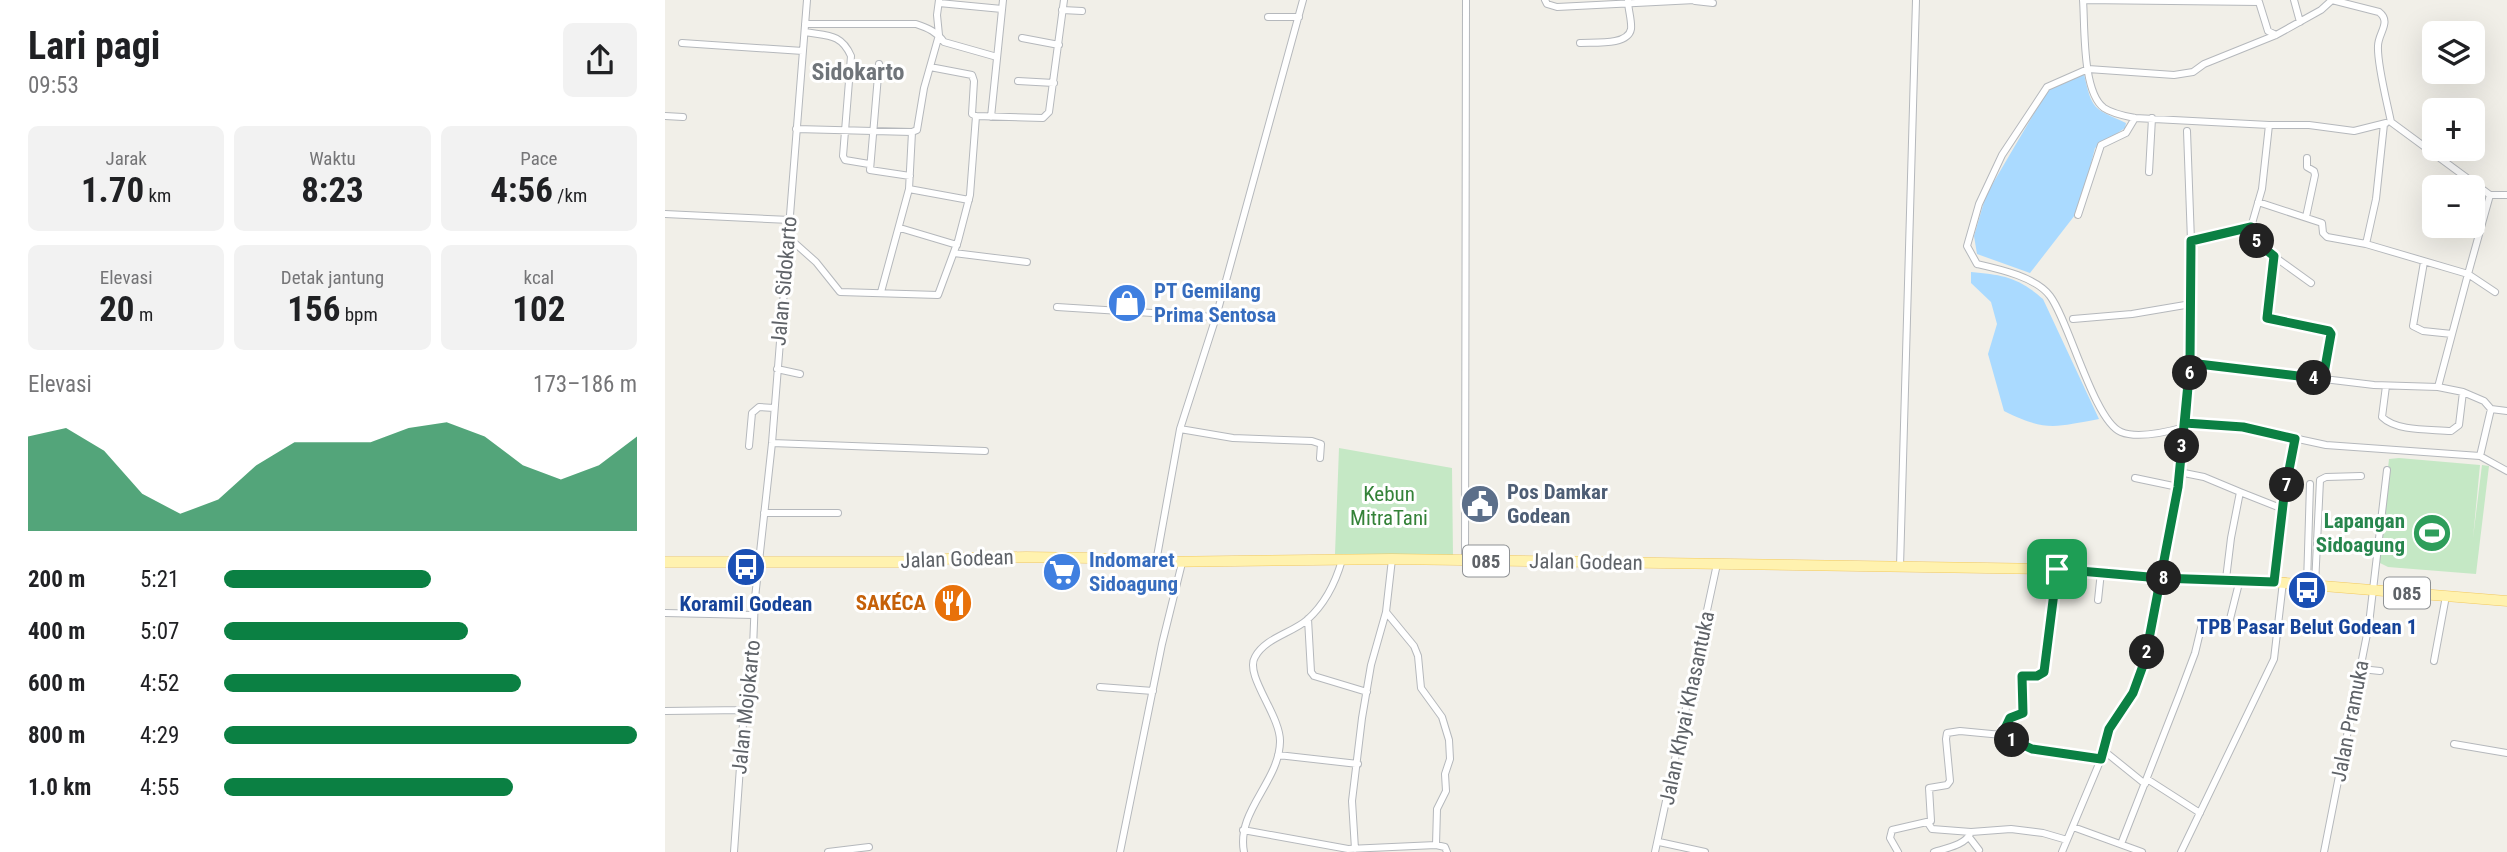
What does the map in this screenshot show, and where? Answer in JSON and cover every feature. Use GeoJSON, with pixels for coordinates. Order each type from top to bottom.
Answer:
{"type":"FeatureCollection","features":[{"type":"Feature","properties":{"kind":"main road","name":"Jalan Godean"},"geometry":{"type":"LineString","coordinates":[[665,562],[908,562],[1026,557],[1182,563],[1392,559],[2057,569],[2160,578],[2240,579],[2311,584],[2507,601]]}},
{"type":"Feature","properties":{"kind":"street","name":"Jalan Sidokarto"},"geometry":{"type":"LineString","coordinates":[[759,562],[772,443],[807,0]]}},
{"type":"Feature","properties":{"kind":"street"},"geometry":{"type":"LineString","coordinates":[[991,117],[1003,0]]}},
{"type":"Feature","properties":{"kind":"street"},"geometry":{"type":"LineString","coordinates":[[930,66],[972,75],[972,114],[976,116],[1043,118],[1049,112],[1064,0]]}},
{"type":"Feature","properties":{"kind":"street"},"geometry":{"type":"LineString","coordinates":[[1156,562],[1180,429],[1216,317],[1303,0]]}},
{"type":"Feature","properties":{"kind":"street"},"geometry":{"type":"LineString","coordinates":[[1465,561],[1466,0]]}},
{"type":"Feature","properties":{"kind":"street"},"geometry":{"type":"LineString","coordinates":[[1545,0],[1557,8],[1628,1],[1713,3]]}},
{"type":"Feature","properties":{"kind":"street"},"geometry":{"type":"LineString","coordinates":[[1900,567],[1916,0]]}},
{"type":"Feature","properties":{"kind":"street"},"geometry":{"type":"LineString","coordinates":[[2277,35],[2268,31],[2261,1],[2083,0],[2088,69],[2097,101],[2112,112],[2136,118],[2309,125],[2354,131],[2387,123],[2490,195],[2507,195]]}},
{"type":"Feature","properties":{"kind":"street"},"geometry":{"type":"LineString","coordinates":[[2294,0],[2300,22]]}},
{"type":"Feature","properties":{"kind":"street"},"geometry":{"type":"LineString","coordinates":[[2366,244],[2376,199],[2387,123],[2378,48],[2386,22],[2383,14],[2332,0],[2321,10],[2277,35],[2204,64],[2184,75],[2088,69],[2047,86],[2002,155],[1979,204],[1967,246],[1977,264],[2002,268],[2038,286],[2049,295],[2079,364],[2116,430],[2133,435],[2185,425],[2243,427],[2326,445],[2480,456],[2507,471]]}},
{"type":"Feature","properties":{"kind":"street"},"geometry":{"type":"LineString","coordinates":[[796,129],[912,132],[919,128],[930,66],[939,35],[939,1],[1002,9]]}},
{"type":"Feature","properties":{"kind":"street"},"geometry":{"type":"LineString","coordinates":[[1580,43],[1615,42],[1627,37],[1631,29],[1628,1]]}},
{"type":"Feature","properties":{"kind":"street"},"geometry":{"type":"LineString","coordinates":[[1062,10],[1082,11]]}},
{"type":"Feature","properties":{"kind":"street"},"geometry":{"type":"LineString","coordinates":[[1268,17],[1299,17]]}},
{"type":"Feature","properties":{"kind":"street"},"geometry":{"type":"LineString","coordinates":[[805,24],[916,24],[939,35],[944,42],[997,57]]}},
{"type":"Feature","properties":{"kind":"street"},"geometry":{"type":"LineString","coordinates":[[805,32],[837,37],[846,43],[851,56],[843,156],[845,160],[869,164]]}},
{"type":"Feature","properties":{"kind":"street"},"geometry":{"type":"LineString","coordinates":[[1022,38],[1059,45]]}},
{"type":"Feature","properties":{"kind":"street"},"geometry":{"type":"LineString","coordinates":[[682,43],[803,51]]}},
{"type":"Feature","properties":{"kind":"street"},"geometry":{"type":"LineString","coordinates":[[879,64],[870,170],[910,176]]}},
{"type":"Feature","properties":{"kind":"street"},"geometry":{"type":"LineString","coordinates":[[1018,81],[1054,83]]}},
{"type":"Feature","properties":{"kind":"street"},"geometry":{"type":"LineString","coordinates":[[665,116],[683,117]]}},
{"type":"Feature","properties":{"kind":"street"},"geometry":{"type":"LineString","coordinates":[[789,238],[816,262],[840,292],[938,295],[957,245],[969,200],[976,116]]}},
{"type":"Feature","properties":{"kind":"street"},"geometry":{"type":"LineString","coordinates":[[2078,215],[2101,145],[2126,133],[2136,118]]}},
{"type":"Feature","properties":{"kind":"street"},"geometry":{"type":"LineString","coordinates":[[2149,172],[2152,118]]}},
{"type":"Feature","properties":{"kind":"street"},"geometry":{"type":"LineString","coordinates":[[2269,125],[2262,189],[2251,227],[2261,247],[2311,283]]}},
{"type":"Feature","properties":{"kind":"street"},"geometry":{"type":"LineString","coordinates":[[2063,852],[2101,759],[2109,729],[2133,693],[2145,660],[2178,487],[2190,363],[2191,241],[2187,131]]}},
{"type":"Feature","properties":{"kind":"street"},"geometry":{"type":"LineString","coordinates":[[881,292],[909,189],[912,132]]}},
{"type":"Feature","properties":{"kind":"street"},"geometry":{"type":"LineString","coordinates":[[2306,217],[2315,175],[2314,171],[2307,167],[2307,158]]}},
{"type":"Feature","properties":{"kind":"street"},"geometry":{"type":"LineString","coordinates":[[909,189],[969,200]]}},
{"type":"Feature","properties":{"kind":"street"},"geometry":{"type":"LineString","coordinates":[[2438,387],[2490,195]]}},
{"type":"Feature","properties":{"kind":"street"},"geometry":{"type":"LineString","coordinates":[[2258,202],[2322,223],[2323,233],[2327,237],[2366,244],[2468,274],[2495,292]]}},
{"type":"Feature","properties":{"kind":"street"},"geometry":{"type":"LineString","coordinates":[[665,214],[790,220]]}},
{"type":"Feature","properties":{"kind":"street"},"geometry":{"type":"LineString","coordinates":[[2191,241],[2251,227]]}},
{"type":"Feature","properties":{"kind":"street"},"geometry":{"type":"LineString","coordinates":[[900,228],[957,245]]}},
{"type":"Feature","properties":{"kind":"street"},"geometry":{"type":"LineString","coordinates":[[954,253],[1027,262]]}},
{"type":"Feature","properties":{"kind":"street"},"geometry":{"type":"LineString","coordinates":[[2274,256],[2267,318],[2329,331],[2332,336],[2323,379]]}},
{"type":"Feature","properties":{"kind":"street"},"geometry":{"type":"LineString","coordinates":[[2424,262],[2413,326],[2423,331],[2452,334]]}},
{"type":"Feature","properties":{"kind":"street"},"geometry":{"type":"LineString","coordinates":[[2073,319],[2132,314],[2191,304]]}},
{"type":"Feature","properties":{"kind":"street"},"geometry":{"type":"LineString","coordinates":[[1057,307],[1216,317]]}},
{"type":"Feature","properties":{"kind":"street"},"geometry":{"type":"LineString","coordinates":[[2190,363],[2386,386],[2438,387],[2463,392],[2484,401],[2491,409],[2507,411]]}},
{"type":"Feature","properties":{"kind":"street"},"geometry":{"type":"LineString","coordinates":[[777,369],[800,374]]}},
{"type":"Feature","properties":{"kind":"street"},"geometry":{"type":"LineString","coordinates":[[2386,386],[2382,417],[2385,420],[2402,426],[2451,431],[2459,425],[2463,392]]}},
{"type":"Feature","properties":{"kind":"street"},"geometry":{"type":"LineString","coordinates":[[749,446],[756,408],[774,408]]}},
{"type":"Feature","properties":{"kind":"street"},"geometry":{"type":"LineString","coordinates":[[2480,456],[2491,409]]}},
{"type":"Feature","properties":{"kind":"street"},"geometry":{"type":"LineString","coordinates":[[1180,429],[1233,438],[1312,441],[1321,444],[1320,458]]}},
{"type":"Feature","properties":{"kind":"street"},"geometry":{"type":"LineString","coordinates":[[2181,852],[2274,659],[2283,509],[2295,439]]}},
{"type":"Feature","properties":{"kind":"street"},"geometry":{"type":"LineString","coordinates":[[772,443],[985,451]]}},
{"type":"Feature","properties":{"kind":"street","name":"Jalan Pramuka"},"geometry":{"type":"LineString","coordinates":[[2324,852],[2374,590],[2387,470]]}},
{"type":"Feature","properties":{"kind":"street"},"geometry":{"type":"LineString","coordinates":[[2179,472],[2204,477],[2283,509]]}},
{"type":"Feature","properties":{"kind":"street"},"geometry":{"type":"LineString","coordinates":[[2311,584],[2320,480],[2326,477],[2361,476]]}},
{"type":"Feature","properties":{"kind":"street"},"geometry":{"type":"LineString","coordinates":[[2135,478],[2178,487]]}},
{"type":"Feature","properties":{"kind":"street"},"geometry":{"type":"LineString","coordinates":[[2310,484],[2311,584]]}},
{"type":"Feature","properties":{"kind":"street"},"geometry":{"type":"LineString","coordinates":[[2226,579],[2241,492]]}},
{"type":"Feature","properties":{"kind":"street"},"geometry":{"type":"LineString","coordinates":[[764,513],[838,513]]}},
{"type":"Feature","properties":{"kind":"street"},"geometry":{"type":"LineString","coordinates":[[1355,849],[1352,801],[1371,665],[1387,612],[1392,559]]}},
{"type":"Feature","properties":{"kind":"street"},"geometry":{"type":"LineString","coordinates":[[1244,852],[1243,830],[1278,755],[1280,739],[1261,687],[1253,676],[1254,657],[1263,647],[1308,620],[1335,583],[1342,560]]}},
{"type":"Feature","properties":{"kind":"street","name":"Jalan Mojokarto"},"geometry":{"type":"LineString","coordinates":[[734,852],[744,710],[753,648],[759,562]]}},
{"type":"Feature","properties":{"kind":"street"},"geometry":{"type":"LineString","coordinates":[[1120,852],[1182,563]]}},
{"type":"Feature","properties":{"kind":"street","name":"Jalan Khyai Khasantuka"},"geometry":{"type":"LineString","coordinates":[[1656,852],[1717,564]]}},
{"type":"Feature","properties":{"kind":"street"},"geometry":{"type":"LineString","coordinates":[[2002,735],[2010,718],[2023,713],[2022,676],[2037,676],[2044,672],[2057,569]]}},
{"type":"Feature","properties":{"kind":"street"},"geometry":{"type":"LineString","coordinates":[[2098,600],[2101,572]]}},
{"type":"Feature","properties":{"kind":"street"},"geometry":{"type":"LineString","coordinates":[[2121,844],[2195,653],[2199,632],[2205,625],[2224,626],[2229,623],[2240,579]]}},
{"type":"Feature","properties":{"kind":"street"},"geometry":{"type":"LineString","coordinates":[[2434,662],[2446,596]]}},
{"type":"Feature","properties":{"kind":"street"},"geometry":{"type":"LineString","coordinates":[[1387,612],[1414,646],[1418,656],[1421,688],[1442,717],[1449,740],[1450,760],[1445,774],[1446,791],[1437,809],[1436,845]]}},
{"type":"Feature","properties":{"kind":"street"},"geometry":{"type":"LineString","coordinates":[[665,613],[754,615]]}},
{"type":"Feature","properties":{"kind":"street"},"geometry":{"type":"LineString","coordinates":[[1308,620],[1311,672],[1314,676],[1367,692]]}},
{"type":"Feature","properties":{"kind":"street"},"geometry":{"type":"LineString","coordinates":[[2361,668],[2380,671]]}},
{"type":"Feature","properties":{"kind":"street"},"geometry":{"type":"LineString","coordinates":[[1100,687],[1153,691]]}},
{"type":"Feature","properties":{"kind":"street"},"geometry":{"type":"LineString","coordinates":[[665,711],[744,710]]}},
{"type":"Feature","properties":{"kind":"street"},"geometry":{"type":"LineString","coordinates":[[1898,852],[1890,838],[1892,830],[1929,822],[1932,819],[1929,788],[1950,782],[1947,733],[1960,731],[2002,735],[2032,749],[2101,759]]}},
{"type":"Feature","properties":{"kind":"street"},"geometry":{"type":"LineString","coordinates":[[2453,744],[2507,753]]}},
{"type":"Feature","properties":{"kind":"street"},"geometry":{"type":"LineString","coordinates":[[2103,750],[2146,782],[2200,813]]}},
{"type":"Feature","properties":{"kind":"street"},"geometry":{"type":"LineString","coordinates":[[1278,755],[1358,764]]}},
{"type":"Feature","properties":{"kind":"street"},"geometry":{"type":"LineString","coordinates":[[1929,822],[1932,829],[1970,834],[2011,829],[2043,833],[2067,840]]}},
{"type":"Feature","properties":{"kind":"street"},"geometry":{"type":"LineString","coordinates":[[2073,827],[2142,852]]}},
{"type":"Feature","properties":{"kind":"street"},"geometry":{"type":"LineString","coordinates":[[1243,830],[1355,849],[1436,845],[1445,847],[1447,852]]}},
{"type":"Feature","properties":{"kind":"street"},"geometry":{"type":"LineString","coordinates":[[1970,834],[1979,850]]}},
{"type":"Feature","properties":{"kind":"street"},"geometry":{"type":"LineString","coordinates":[[1934,852],[1970,834]]}},
{"type":"Feature","properties":{"kind":"street"},"geometry":{"type":"LineString","coordinates":[[1659,842],[1705,852]]}},
{"type":"Feature","properties":{"kind":"street"},"geometry":{"type":"LineString","coordinates":[[828,852],[869,847]]}},
{"type":"Feature","properties":{"kind":"green space","name":"Kebun MitraTani"},"geometry":{"type":"Polygon","coordinates":[[[1339,448],[1452,468],[1453,556],[1335,554],[1339,448]]]}},
{"type":"Feature","properties":{"kind":"green space","name":"Lapangan Sidoagung"},"geometry":{"type":"Polygon","coordinates":[[[2389,459],[2480,465],[2473,538],[2482,465],[2489,466],[2476,574],[2388,567],[2378,562],[2389,459]]]}},
{"type":"Feature","properties":{"kind":"water"},"geometry":{"type":"Polygon","coordinates":[[[2084,74],[2089,95],[2096,106],[2126,123],[2125,128],[2095,148],[2075,215],[2030,273],[1977,254],[1974,236],[1986,195],[2049,88],[2084,74]]]}},
{"type":"Feature","properties":{"kind":"water"},"geometry":{"type":"Polygon","coordinates":[[[1971,272],[2010,278],[2043,299],[2099,419],[2051,426],[2030,422],[2004,411],[1988,354],[1997,324],[1991,302],[1971,283],[1971,272]]]}},
{"type":"Feature","properties":{"kind":"place","name":"PT Gemilang Prima Sentosa"},"geometry":{"type":"Point","coordinates":[1127,303]}},
{"type":"Feature","properties":{"kind":"place","name":"Pos Damkar Godean"},"geometry":{"type":"Point","coordinates":[1480,504]}},
{"type":"Feature","properties":{"kind":"place","name":"Lapangan Sidoagung"},"geometry":{"type":"Point","coordinates":[2432,533]}},
{"type":"Feature","properties":{"kind":"place","name":"Koramil Godean"},"geometry":{"type":"Point","coordinates":[746,567]}},
{"type":"Feature","properties":{"kind":"place","name":"Indomaret Sidoagung"},"geometry":{"type":"Point","coordinates":[1062,572]}},
{"type":"Feature","properties":{"kind":"place","name":"TPB Pasar Belut Godean 1"},"geometry":{"type":"Point","coordinates":[2307,590]}},
{"type":"Feature","properties":{"kind":"place","name":"SAKÉCA"},"geometry":{"type":"Point","coordinates":[953,603]}},
{"type":"Feature","properties":{"kind":"district","name":"Sidokarto"},"geometry":{"type":"Point","coordinates":[858,72]}},
{"type":"Feature","properties":{"kind":"route"},"geometry":{"type":"LineString","coordinates":[[2057,569],[2044,672],[2037,676],[2022,676],[2023,713],[2007,721],[2002,735],[2032,749],[2101,759],[2109,729],[2133,693],[2145,660],[2160,578],[2178,487],[2190,363],[2323,379],[2332,336],[2329,331],[2267,318],[2274,256],[2261,247],[2251,227],[2191,241],[2190,363],[2185,423],[2243,427],[2295,439],[2284,496],[2274,582],[2160,578],[2057,569]]}}]}
